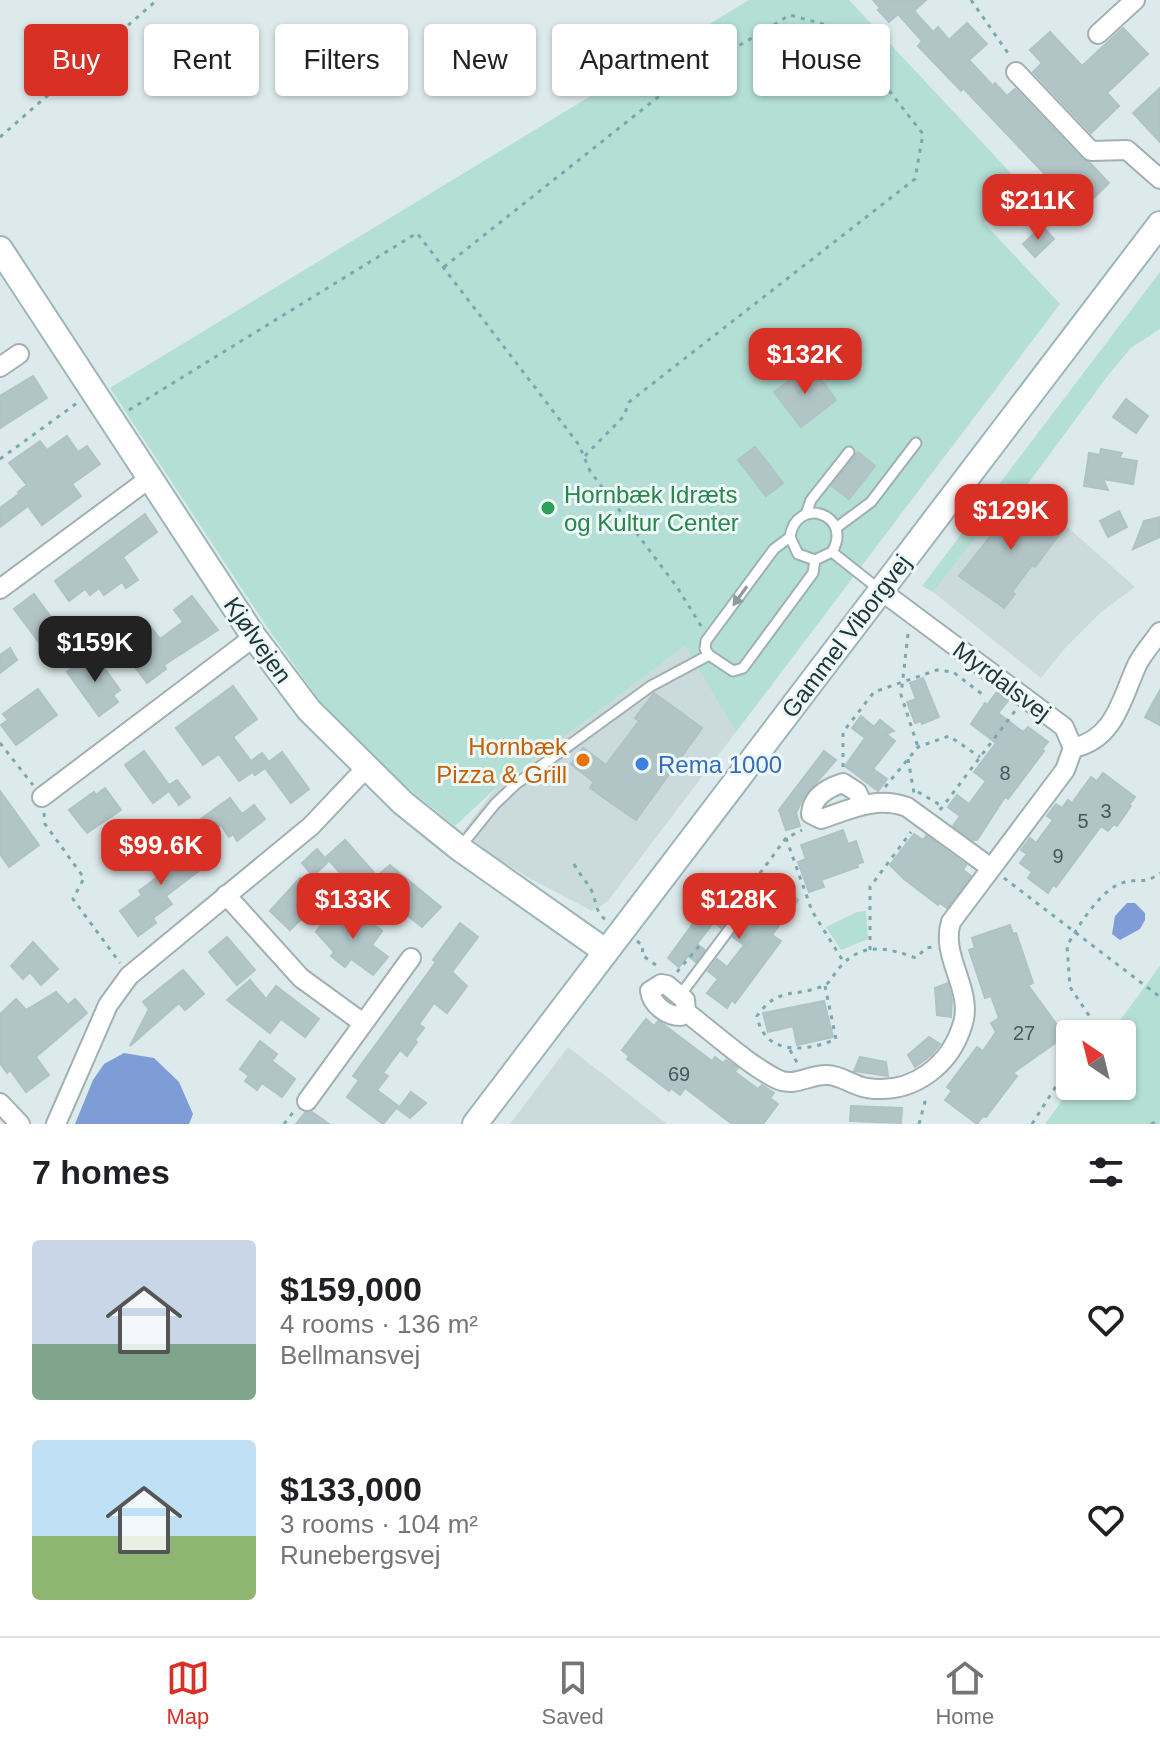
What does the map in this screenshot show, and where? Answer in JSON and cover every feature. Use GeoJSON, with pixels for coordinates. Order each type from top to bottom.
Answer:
{"type":"FeatureCollection","features":[{"type":"Feature","properties":{"kind":"main road","name":"Gammel Viborgvej"},"geometry":{"type":"LineString","coordinates":[[475,1124],[1160,224]]}},
{"type":"Feature","properties":{"kind":"main road","name":"Kjølvejen"},"geometry":{"type":"LineString","coordinates":[[0,249],[254,637],[309,710],[365,769],[403,803],[459,848],[605,951]]}},
{"type":"Feature","properties":{"kind":"street"},"geometry":{"type":"LineString","coordinates":[[1098,34],[1135,0]]}},
{"type":"Feature","properties":{"kind":"street"},"geometry":{"type":"LineString","coordinates":[[1016,72],[1091,151],[1127,150],[1160,179]]}},
{"type":"Feature","properties":{"kind":"street"},"geometry":{"type":"LineString","coordinates":[[0,367],[19,354]]}},
{"type":"Feature","properties":{"kind":"street"},"geometry":{"type":"LineString","coordinates":[[0,589],[150,478]]}},
{"type":"Feature","properties":{"kind":"street","name":"Myrdalsvej"},"geometry":{"type":"LineString","coordinates":[[880,590],[1064,727],[1073,748]]}},
{"type":"Feature","properties":{"kind":"street"},"geometry":{"type":"LineString","coordinates":[[683,1003],[780,1080],[787,1082],[827,1075],[869,1089],[900,1087],[928,1075],[950,1054],[965,1016],[950,947],[951,922],[1065,770],[1073,748],[1093,742],[1107,730],[1140,660],[1160,632]]}},
{"type":"Feature","properties":{"kind":"street"},"geometry":{"type":"LineString","coordinates":[[42,797],[254,637]]}},
{"type":"Feature","properties":{"kind":"street"},"geometry":{"type":"LineString","coordinates":[[56,1124],[108,1005],[129,976],[311,826],[365,769]]}},
{"type":"Feature","properties":{"kind":"street"},"geometry":{"type":"LineString","coordinates":[[871,803],[843,783],[827,789],[813,804],[811,814],[821,819],[871,803],[918,810],[991,868]]}},
{"type":"Feature","properties":{"kind":"street"},"geometry":{"type":"LineString","coordinates":[[226,895],[301,978],[363,1023]]}},
{"type":"Feature","properties":{"kind":"street"},"geometry":{"type":"LineString","coordinates":[[307,1101],[411,958]]}},
{"type":"Feature","properties":{"kind":"street"},"geometry":{"type":"LineString","coordinates":[[0,1103],[20,1124]]}},
{"type":"Feature","properties":{"kind":"lane"},"geometry":{"type":"LineString","coordinates":[[836,528],[871,502],[916,443]]}},
{"type":"Feature","properties":{"kind":"lane"},"geometry":{"type":"LineString","coordinates":[[815,560],[813,573],[743,668],[733,671],[709,655],[705,645],[709,638],[774,549],[790,537],[794,523],[806,514],[811,500],[849,452]]}},
{"type":"Feature","properties":{"kind":"lane"},"geometry":{"type":"LineString","coordinates":[[790,537],[798,554],[815,560],[832,552],[837,541],[833,522],[820,514],[806,514]]}},
{"type":"Feature","properties":{"kind":"lane"},"geometry":{"type":"LineString","coordinates":[[832,552],[880,590]]}},
{"type":"Feature","properties":{"kind":"lane"},"geometry":{"type":"LineString","coordinates":[[459,848],[516,784],[651,686],[709,655]]}},
{"type":"Feature","properties":{"kind":"lane"},"geometry":{"type":"LineString","coordinates":[[683,1003],[731,927]]}},
{"type":"Feature","properties":{"kind":"path"},"geometry":{"type":"LineString","coordinates":[[0,137],[157,0]]}},
{"type":"Feature","properties":{"kind":"path"},"geometry":{"type":"LineString","coordinates":[[971,0],[1009,54],[1016,72]]}},
{"type":"Feature","properties":{"kind":"path"},"geometry":{"type":"LineString","coordinates":[[444,267],[672,86],[790,15],[841,29],[923,134],[915,179],[629,402],[624,416],[584,457]]}},
{"type":"Feature","properties":{"kind":"path"},"geometry":{"type":"LineString","coordinates":[[112,420],[417,233],[579,445],[590,471],[677,587],[709,638]]}},
{"type":"Feature","properties":{"kind":"path"},"geometry":{"type":"LineString","coordinates":[[0,459],[93,391]]}},
{"type":"Feature","properties":{"kind":"path"},"geometry":{"type":"LineString","coordinates":[[918,747],[901,698],[907,635],[919,619]]}},
{"type":"Feature","properties":{"kind":"path"},"geometry":{"type":"LineString","coordinates":[[843,783],[843,732],[874,692],[935,670],[951,672],[982,694]]}},
{"type":"Feature","properties":{"kind":"path"},"geometry":{"type":"LineString","coordinates":[[918,810],[942,807],[1025,698]]}},
{"type":"Feature","properties":{"kind":"path"},"geometry":{"type":"LineString","coordinates":[[871,803],[918,747],[951,736],[980,757]]}},
{"type":"Feature","properties":{"kind":"path"},"geometry":{"type":"LineString","coordinates":[[0,743],[42,797],[45,824],[84,878],[73,899],[129,976]]}},
{"type":"Feature","properties":{"kind":"path"},"geometry":{"type":"LineString","coordinates":[[908,759],[918,810]]}},
{"type":"Feature","properties":{"kind":"path"},"geometry":{"type":"LineString","coordinates":[[870,950],[870,887],[925,794],[942,807]]}},
{"type":"Feature","properties":{"kind":"path"},"geometry":{"type":"LineString","coordinates":[[731,927],[736,919],[738,903],[786,838],[815,818]]}},
{"type":"Feature","properties":{"kind":"path"},"geometry":{"type":"LineString","coordinates":[[786,838],[812,911],[844,962]]}},
{"type":"Feature","properties":{"kind":"path"},"geometry":{"type":"LineString","coordinates":[[574,864],[590,888],[599,914],[642,945],[642,955],[662,970]]}},
{"type":"Feature","properties":{"kind":"path"},"geometry":{"type":"LineString","coordinates":[[991,868],[1160,997]]}},
{"type":"Feature","properties":{"kind":"path"},"geometry":{"type":"LineString","coordinates":[[1092,1020],[1070,987],[1067,946],[1074,932],[1109,889],[1126,881],[1149,882],[1160,873]]}},
{"type":"Feature","properties":{"kind":"path"},"geometry":{"type":"LineString","coordinates":[[825,986],[836,1039],[790,1049],[777,1045],[762,1034],[757,1016],[770,1000],[825,986],[844,962],[856,954],[891,949],[916,958],[926,948],[950,947]]}},
{"type":"Feature","properties":{"kind":"path"},"geometry":{"type":"LineString","coordinates":[[917,1081],[925,1102],[919,1124]]}},
{"type":"Feature","properties":{"kind":"path"},"geometry":{"type":"LineString","coordinates":[[1032,1124],[1056,1086]]}},
{"type":"Feature","properties":{"kind":"path"},"geometry":{"type":"LineString","coordinates":[[1151,1124],[1160,1120]]}},
{"type":"Feature","properties":{"kind":"shaded area"},"geometry":{"type":"Polygon","coordinates":[[[1019,484],[1135,587],[1101,612],[1041,678],[933,592],[1019,484]]]}},
{"type":"Feature","properties":{"kind":"shaded area"},"geometry":{"type":"Polygon","coordinates":[[[685,646],[736,732],[607,902],[592,911],[529,878],[489,853],[463,831],[496,788],[685,646]]]}},
{"type":"Feature","properties":{"kind":"shaded area"},"geometry":{"type":"Polygon","coordinates":[[[568,1047],[667,1124],[510,1124],[568,1047]]]}},
{"type":"Feature","properties":{"kind":"green space","name":"Hornbæk Idræts og Kultur Center"},"geometry":{"type":"Polygon","coordinates":[[[749,0],[849,0],[871,24],[753,24],[753,96],[890,96],[890,44],[1023,186],[984,223],[1060,304],[736,732],[685,646],[496,788],[455,826],[384,769],[322,704],[267,627],[110,388],[591,96],[737,96],[737,24],[709,24],[749,0]]]}},
{"type":"Feature","properties":{"kind":"green space"},"geometry":{"type":"Polygon","coordinates":[[[1160,272],[1160,329],[1131,348],[1024,489],[1018,485],[933,592],[922,586],[1160,272]]]}},
{"type":"Feature","properties":{"kind":"green space"},"geometry":{"type":"Polygon","coordinates":[[[866,911],[868,939],[841,950],[826,927],[857,912],[866,911]]]}},
{"type":"Feature","properties":{"kind":"green space"},"geometry":{"type":"Polygon","coordinates":[[[1160,966],[1160,1124],[1045,1124],[1063,1100],[1136,1100],[1136,1020],[1120,1020],[1160,966]]]}},
{"type":"Feature","properties":{"kind":"water"},"geometry":{"type":"Polygon","coordinates":[[[1127,903],[1135,903],[1145,913],[1145,920],[1140,929],[1120,940],[1112,934],[1115,916],[1127,903]]]}},
{"type":"Feature","properties":{"kind":"water"},"geometry":{"type":"Polygon","coordinates":[[[124,1053],[154,1058],[179,1082],[193,1114],[189,1124],[75,1124],[93,1080],[104,1064],[124,1053]]]}},
{"type":"Feature","properties":{"kind":"building"},"geometry":{"type":"Polygon","coordinates":[[[873,0],[926,0],[914,11],[933,32],[938,27],[949,40],[967,23],[987,44],[969,60],[1007,96],[1015,89],[1109,183],[1080,211],[963,88],[961,91],[918,46],[922,41],[898,14],[889,22],[873,0]]]}},
{"type":"Feature","properties":{"kind":"building"},"geometry":{"type":"Polygon","coordinates":[[[1123,28],[1148,54],[1107,93],[1119,106],[1091,133],[1033,72],[1042,63],[1030,50],[1050,32],[1082,66],[1123,28]]]}},
{"type":"Feature","properties":{"kind":"building"},"geometry":{"type":"Polygon","coordinates":[[[1160,88],[1160,142],[1133,113],[1160,88]]]}},
{"type":"Feature","properties":{"kind":"building"},"geometry":{"type":"Polygon","coordinates":[[[1042,226],[1054,239],[1035,257],[1023,244],[1042,226]]]}},
{"type":"Feature","properties":{"kind":"building"},"geometry":{"type":"Polygon","coordinates":[[[810,365],[836,400],[801,427],[774,392],[810,365]]]}},
{"type":"Feature","properties":{"kind":"building"},"geometry":{"type":"Polygon","coordinates":[[[33,376],[47,398],[0,428],[0,396],[33,376]]]}},
{"type":"Feature","properties":{"kind":"building"},"geometry":{"type":"Polygon","coordinates":[[[1126,399],[1148,416],[1136,433],[1113,417],[1126,399]]]}},
{"type":"Feature","properties":{"kind":"building"},"geometry":{"type":"Polygon","coordinates":[[[67,436],[78,452],[87,446],[100,464],[72,484],[81,496],[42,525],[28,506],[0,527],[0,508],[27,485],[9,463],[40,441],[47,450],[67,436]]]}},
{"type":"Feature","properties":{"kind":"building"},"geometry":{"type":"Polygon","coordinates":[[[755,447],[783,483],[766,496],[738,460],[755,447]]]}},
{"type":"Feature","properties":{"kind":"building"},"geometry":{"type":"Polygon","coordinates":[[[1101,449],[1122,453],[1119,458],[1137,461],[1133,484],[1103,479],[1108,490],[1084,486],[1089,453],[1100,455],[1101,449]]]}},
{"type":"Feature","properties":{"kind":"building"},"geometry":{"type":"Polygon","coordinates":[[[858,452],[875,466],[849,499],[832,486],[858,452]]]}},
{"type":"Feature","properties":{"kind":"building"},"geometry":{"type":"Polygon","coordinates":[[[1017,497],[1062,531],[1035,567],[1032,565],[1004,608],[959,576],[1017,497]]]}},
{"type":"Feature","properties":{"kind":"building"},"geometry":{"type":"Polygon","coordinates":[[[1119,511],[1127,527],[1108,537],[1100,521],[1119,511]]]}},
{"type":"Feature","properties":{"kind":"building"},"geometry":{"type":"Polygon","coordinates":[[[145,514],[157,532],[123,557],[138,580],[126,588],[122,582],[104,595],[99,588],[90,595],[85,589],[69,601],[55,581],[145,514]]]}},
{"type":"Feature","properties":{"kind":"building"},"geometry":{"type":"Polygon","coordinates":[[[1160,517],[1160,537],[1133,549],[1144,521],[1160,517]]]}},
{"type":"Feature","properties":{"kind":"building"},"geometry":{"type":"Polygon","coordinates":[[[34,594],[64,635],[44,649],[14,609],[34,594]]]}},
{"type":"Feature","properties":{"kind":"building"},"geometry":{"type":"Polygon","coordinates":[[[192,596],[218,630],[164,665],[166,669],[147,683],[119,645],[150,626],[160,639],[183,622],[174,610],[192,596]]]}},
{"type":"Feature","properties":{"kind":"building"},"geometry":{"type":"Polygon","coordinates":[[[10,648],[17,660],[0,673],[0,655],[10,648]]]}},
{"type":"Feature","properties":{"kind":"building"},"geometry":{"type":"Polygon","coordinates":[[[93,652],[120,690],[113,695],[118,702],[99,716],[67,672],[93,652]]]}},
{"type":"Feature","properties":{"kind":"building"},"geometry":{"type":"Polygon","coordinates":[[[923,678],[939,717],[922,724],[921,721],[915,723],[907,702],[916,699],[910,683],[923,678]]]}},
{"type":"Feature","properties":{"kind":"building"},"geometry":{"type":"Polygon","coordinates":[[[233,686],[257,719],[233,737],[251,761],[262,753],[269,762],[282,752],[309,789],[291,803],[265,768],[239,781],[219,754],[203,765],[176,728],[233,686]]]}},
{"type":"Feature","properties":{"kind":"building"},"geometry":{"type":"Polygon","coordinates":[[[38,689],[57,715],[16,745],[1,725],[8,720],[3,714],[38,689]]]}},
{"type":"Feature","properties":{"kind":"building"},"geometry":{"type":"Polygon","coordinates":[[[1160,690],[1160,725],[1145,717],[1160,690]]]}},
{"type":"Feature","properties":{"kind":"building"},"geometry":{"type":"Polygon","coordinates":[[[997,692],[1008,701],[998,713],[1023,732],[1028,727],[1048,742],[1008,799],[1005,797],[977,840],[973,840],[953,826],[960,816],[948,807],[957,795],[969,804],[986,781],[974,772],[996,743],[971,724],[997,692]]]}},
{"type":"Feature","properties":{"kind":"building","name":"Rema 1000"},"geometry":{"type":"Polygon","coordinates":[[[654,693],[702,728],[636,820],[590,788],[594,782],[571,764],[583,748],[606,765],[639,721],[635,718],[654,693]]]}},
{"type":"Feature","properties":{"kind":"building"},"geometry":{"type":"Polygon","coordinates":[[[861,716],[874,727],[880,720],[894,731],[886,734],[895,741],[873,769],[887,779],[878,791],[845,766],[865,738],[852,728],[861,716]]]}},
{"type":"Feature","properties":{"kind":"building"},"geometry":{"type":"Polygon","coordinates":[[[144,751],[169,785],[177,780],[190,797],[179,805],[169,791],[153,803],[125,765],[144,751]]]}},
{"type":"Feature","properties":{"kind":"building"},"geometry":{"type":"Polygon","coordinates":[[[824,751],[836,760],[803,798],[796,813],[800,826],[786,830],[779,810],[824,751]]]}},
{"type":"Feature","properties":{"kind":"building"},"geometry":{"type":"Polygon","coordinates":[[[1103,773],[1135,797],[1131,806],[1117,826],[1114,824],[1108,831],[1101,826],[1056,887],[1053,885],[1048,893],[1028,878],[1032,872],[1020,863],[1027,854],[1021,850],[1030,838],[1036,843],[1053,820],[1047,816],[1056,804],[1062,808],[1068,800],[1072,803],[1091,777],[1097,781],[1103,773]]]}},
{"type":"Feature","properties":{"kind":"building"},"geometry":{"type":"Polygon","coordinates":[[[105,788],[121,810],[87,833],[69,810],[105,788]]]}},
{"type":"Feature","properties":{"kind":"building"},"geometry":{"type":"Polygon","coordinates":[[[0,791],[39,845],[9,867],[0,854],[0,791]]]}},
{"type":"Feature","properties":{"kind":"building"},"geometry":{"type":"Polygon","coordinates":[[[230,798],[242,814],[254,805],[265,819],[237,841],[233,834],[229,837],[221,825],[211,833],[201,819],[230,798]]]}},
{"type":"Feature","properties":{"kind":"building"},"geometry":{"type":"Polygon","coordinates":[[[843,830],[848,844],[856,841],[863,862],[857,864],[858,867],[821,880],[824,887],[809,892],[798,862],[806,859],[801,845],[843,830]]]}},
{"type":"Feature","properties":{"kind":"building"},"geometry":{"type":"Polygon","coordinates":[[[914,834],[923,840],[926,836],[966,865],[963,870],[971,876],[947,908],[940,903],[938,905],[890,865],[914,834]]]}},
{"type":"Feature","properties":{"kind":"building"},"geometry":{"type":"Polygon","coordinates":[[[175,835],[201,869],[166,896],[172,904],[153,918],[156,923],[138,936],[120,911],[142,895],[139,891],[171,867],[157,849],[175,835]]]}},
{"type":"Feature","properties":{"kind":"building"},"geometry":{"type":"Polygon","coordinates":[[[345,840],[377,876],[390,865],[441,907],[422,927],[369,885],[359,894],[326,857],[345,840]]]}},
{"type":"Feature","properties":{"kind":"building"},"geometry":{"type":"Polygon","coordinates":[[[317,849],[328,862],[313,876],[302,863],[317,849]]]}},
{"type":"Feature","properties":{"kind":"building"},"geometry":{"type":"Polygon","coordinates":[[[300,878],[329,906],[308,924],[303,917],[290,930],[270,911],[300,878]]]}},
{"type":"Feature","properties":{"kind":"building"},"geometry":{"type":"Polygon","coordinates":[[[757,883],[769,892],[776,883],[798,900],[772,935],[781,941],[735,1003],[732,1000],[727,1008],[707,993],[718,979],[708,971],[717,959],[727,967],[744,945],[733,937],[738,929],[736,922],[729,920],[721,928],[714,922],[697,944],[705,950],[696,962],[688,956],[679,967],[668,958],[706,906],[726,903],[728,913],[744,926],[760,904],[748,894],[757,883]]]}},
{"type":"Feature","properties":{"kind":"building"},"geometry":{"type":"Polygon","coordinates":[[[332,910],[344,923],[355,910],[382,931],[372,945],[388,957],[373,975],[351,959],[345,967],[331,956],[334,952],[316,932],[332,910]]]}},
{"type":"Feature","properties":{"kind":"building"},"geometry":{"type":"Polygon","coordinates":[[[460,923],[478,937],[452,972],[467,986],[447,1013],[434,1003],[419,1024],[424,1028],[407,1056],[400,1050],[383,1073],[388,1076],[377,1090],[398,1106],[383,1124],[347,1097],[359,1080],[353,1076],[436,962],[433,960],[460,923]]]}},
{"type":"Feature","properties":{"kind":"building"},"geometry":{"type":"Polygon","coordinates":[[[1010,925],[1013,934],[1016,933],[1033,983],[1028,985],[1056,1024],[1056,1042],[1013,1073],[1017,1076],[986,1117],[983,1116],[977,1124],[945,1100],[952,1091],[947,1087],[977,1047],[983,1051],[996,1032],[991,1023],[999,1018],[991,996],[985,998],[969,950],[975,948],[972,938],[1010,925]]]}},
{"type":"Feature","properties":{"kind":"building"},"geometry":{"type":"Polygon","coordinates":[[[227,937],[255,970],[237,985],[209,952],[227,937]]]}},
{"type":"Feature","properties":{"kind":"building"},"geometry":{"type":"Polygon","coordinates":[[[33,942],[58,969],[41,985],[30,972],[23,979],[11,966],[33,942]]]}},
{"type":"Feature","properties":{"kind":"building"},"geometry":{"type":"Polygon","coordinates":[[[183,970],[204,994],[185,1010],[179,1003],[130,1046],[149,1009],[143,1002],[183,970]]]}},
{"type":"Feature","properties":{"kind":"building"},"geometry":{"type":"Polygon","coordinates":[[[250,980],[266,999],[276,986],[319,1019],[305,1037],[281,1019],[270,1033],[227,1000],[250,980]]]}},
{"type":"Feature","properties":{"kind":"building"},"geometry":{"type":"Polygon","coordinates":[[[948,983],[952,1000],[951,1017],[937,1015],[935,988],[948,983]]]}},
{"type":"Feature","properties":{"kind":"building"},"geometry":{"type":"Polygon","coordinates":[[[56,992],[68,1005],[75,999],[87,1013],[36,1057],[49,1075],[26,1092],[10,1070],[7,1073],[0,1063],[0,1014],[16,999],[26,1010],[56,992]]]}},
{"type":"Feature","properties":{"kind":"building"},"geometry":{"type":"Polygon","coordinates":[[[824,1001],[833,1037],[797,1045],[793,1026],[768,1032],[763,1013],[824,1001]]]}},
{"type":"Feature","properties":{"kind":"building"},"geometry":{"type":"Polygon","coordinates":[[[646,1019],[654,1026],[658,1021],[663,1024],[712,1061],[715,1057],[723,1063],[726,1060],[738,1068],[735,1072],[758,1089],[762,1085],[774,1093],[770,1098],[778,1104],[763,1124],[732,1124],[685,1088],[680,1095],[671,1088],[669,1091],[627,1059],[629,1056],[622,1050],[646,1019]]]}},
{"type":"Feature","properties":{"kind":"building"},"geometry":{"type":"Polygon","coordinates":[[[929,1037],[940,1044],[915,1067],[908,1055],[929,1037]]]}},
{"type":"Feature","properties":{"kind":"building"},"geometry":{"type":"Polygon","coordinates":[[[260,1041],[277,1054],[272,1061],[295,1079],[282,1097],[262,1083],[257,1090],[245,1081],[249,1076],[240,1069],[260,1041]]]}},
{"type":"Feature","properties":{"kind":"building"},"geometry":{"type":"Polygon","coordinates":[[[860,1057],[886,1062],[888,1076],[854,1071],[860,1057]]]}},
{"type":"Feature","properties":{"kind":"building"},"geometry":{"type":"Polygon","coordinates":[[[411,1092],[426,1103],[410,1118],[398,1109],[411,1092]]]}},
{"type":"Feature","properties":{"kind":"building"},"geometry":{"type":"Polygon","coordinates":[[[851,1106],[902,1108],[901,1123],[850,1121],[851,1106]]]}},
{"type":"Feature","properties":{"kind":"building"},"geometry":{"type":"Polygon","coordinates":[[[312,1112],[329,1124],[296,1124],[305,1113],[312,1112]]]}},
{"type":"Feature","properties":{"kind":"place","name":"Hornbæk Idræts og Kultur Center"},"geometry":{"type":"Point","coordinates":[548,508]}},
{"type":"Feature","properties":{"kind":"place","name":"Hornbæk Pizza & Grill"},"geometry":{"type":"Point","coordinates":[583,760]}},
{"type":"Feature","properties":{"kind":"place","name":"Rema 1000"},"geometry":{"type":"Point","coordinates":[642,764]}}]}
